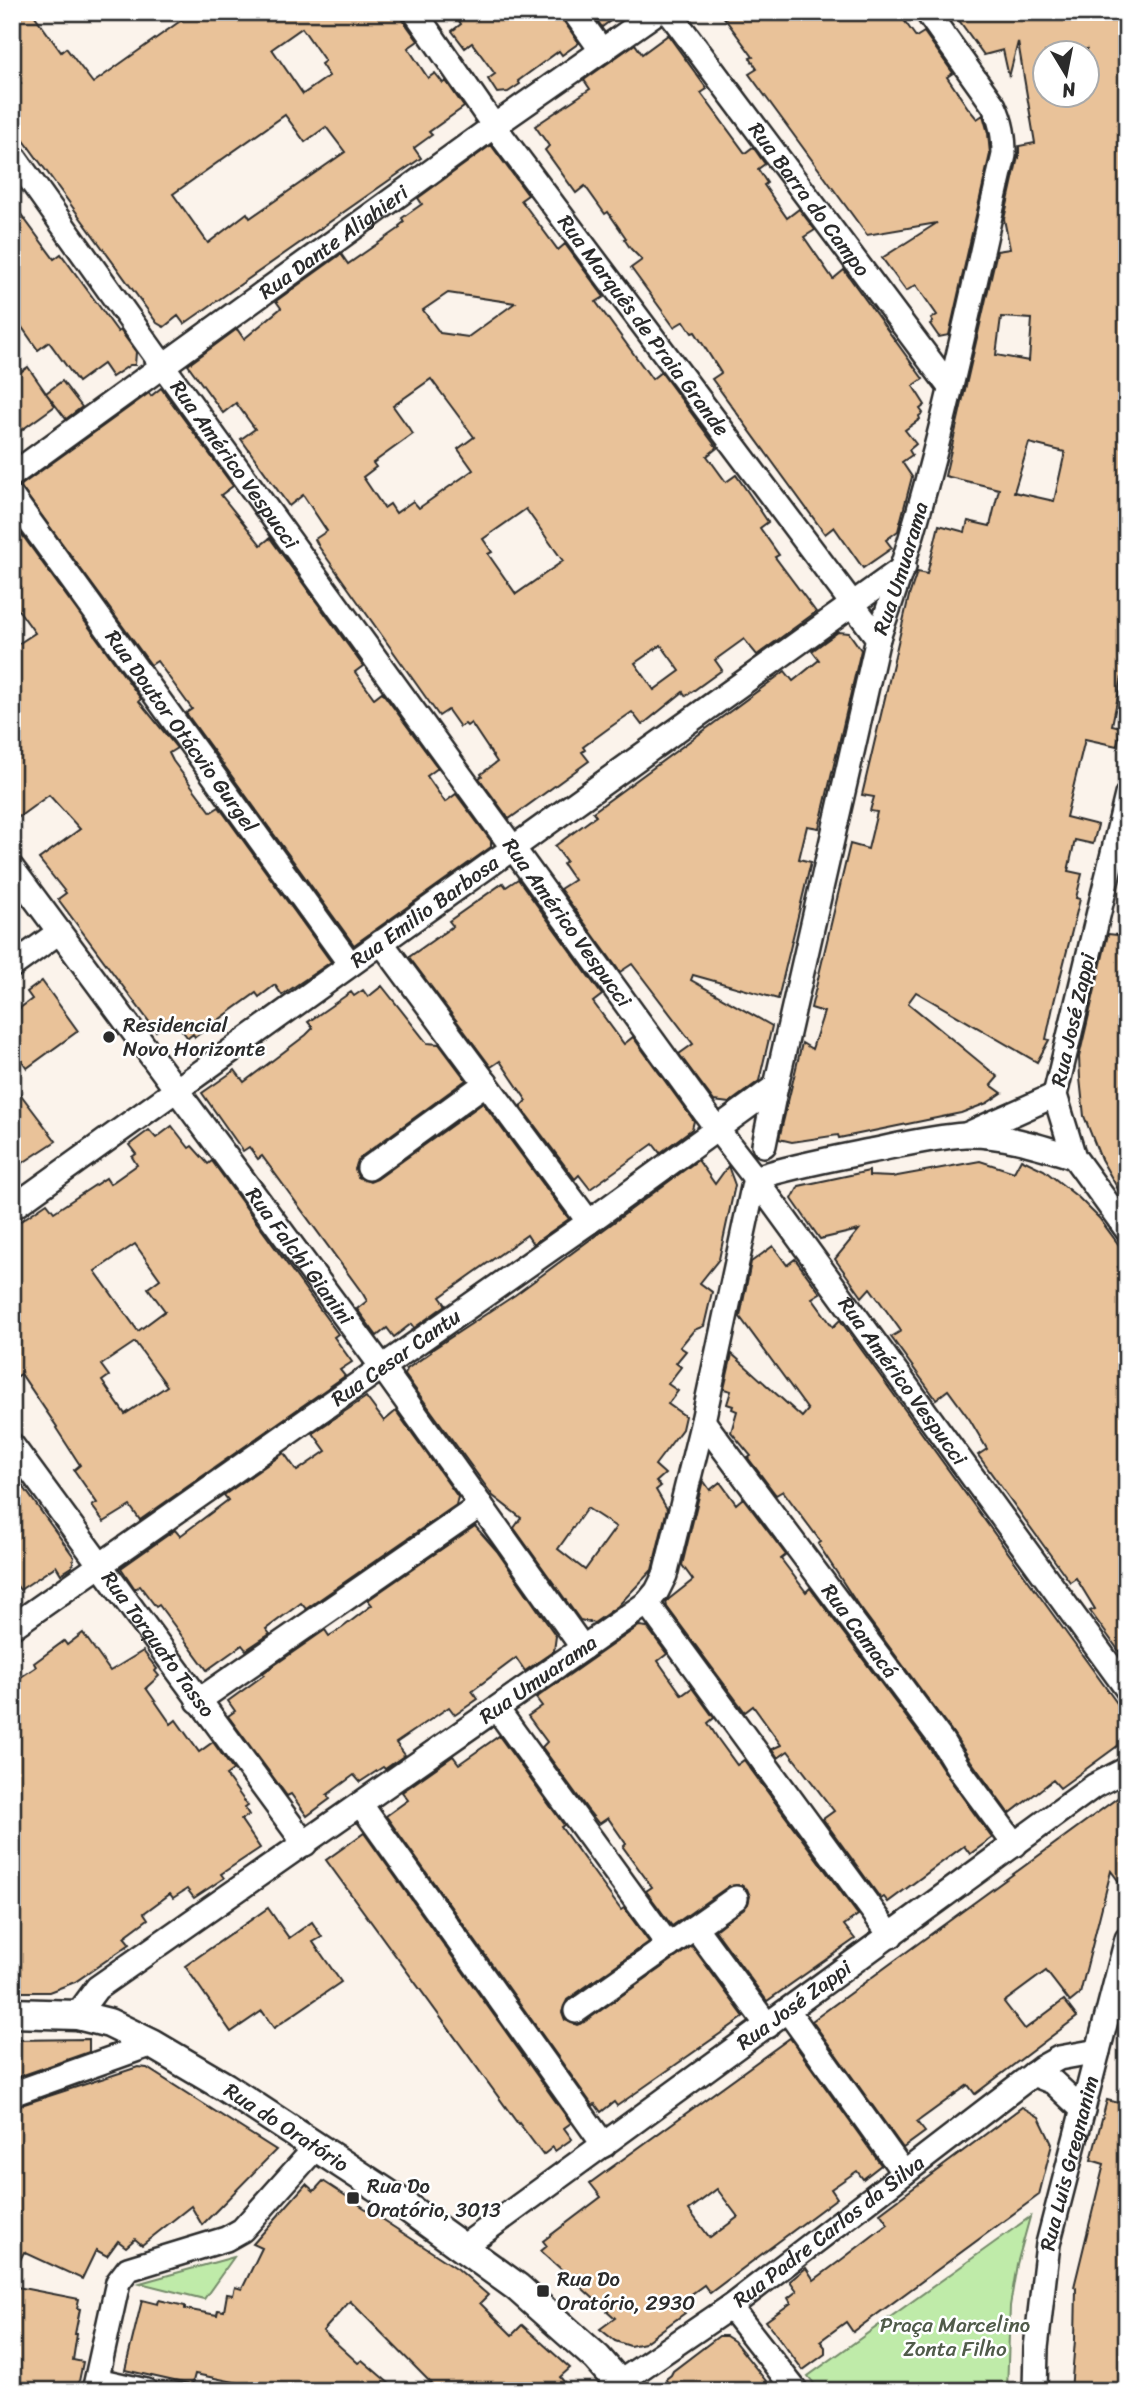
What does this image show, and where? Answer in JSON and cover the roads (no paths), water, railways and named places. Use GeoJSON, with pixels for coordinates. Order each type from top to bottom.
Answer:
{"type":"FeatureCollection","features":[{"type":"Feature","properties":{"kind":"street","name":"Rua Marquês de Praia Grande"},"geometry":{"type":"LineString","coordinates":[[415,12],[495,126],[878,638]]}},
{"type":"Feature","properties":{"kind":"street"},"geometry":{"type":"LineString","coordinates":[[574,12],[602,51]]}},
{"type":"Feature","properties":{"kind":"street","name":"Rua Dante Alighieri"},"geometry":{"type":"LineString","coordinates":[[12,475],[657,12]]}},
{"type":"Feature","properties":{"kind":"street","name":"Rua Barra do Campo"},"geometry":{"type":"LineString","coordinates":[[669,12],[950,386]]}},
{"type":"Feature","properties":{"kind":"street","name":"Rua Umuarama"},"geometry":{"type":"LineString","coordinates":[[764,1145],[878,638],[904,567],[950,386],[1003,155],[1004,137],[995,106],[927,12]]}},
{"type":"Feature","properties":{"kind":"street","name":"Rua Américo Vespucci"},"geometry":{"type":"LineString","coordinates":[[12,154],[717,1129],[1127,1689]]}},
{"type":"Feature","properties":{"kind":"street","name":"Rua Doutor Otácvio Gurgel"},"geometry":{"type":"LineString","coordinates":[[12,497],[349,964]]}},
{"type":"Feature","properties":{"kind":"street","name":"Rua Emilio Barbosa"},"geometry":{"type":"LineString","coordinates":[[12,1208],[904,567]]}},
{"type":"Feature","properties":{"kind":"street","name":"Rua José Zappi"},"geometry":{"type":"LineString","coordinates":[[1127,795],[1055,1095],[1074,1157],[1127,1230]]}},
{"type":"Feature","properties":{"kind":"street","name":"Rua Falchi Gianini"},"geometry":{"type":"LineString","coordinates":[[12,867],[382,1367],[583,1648]]}},
{"type":"Feature","properties":{"kind":"street"},"geometry":{"type":"LineString","coordinates":[[12,966],[59,932]]}},
{"type":"Feature","properties":{"kind":"street"},"geometry":{"type":"LineString","coordinates":[[381,942],[589,1222]]}},
{"type":"Feature","properties":{"kind":"street"},"geometry":{"type":"LineString","coordinates":[[369,1168],[486,1083]]}},
{"type":"Feature","properties":{"kind":"street","name":"Rua Cesar Cantu"},"geometry":{"type":"LineString","coordinates":[[12,1627],[589,1222],[776,1086]]}},
{"type":"Feature","properties":{"kind":"street"},"geometry":{"type":"LineString","coordinates":[[755,1178],[783,1169],[965,1135],[1055,1095]]}},
{"type":"Feature","properties":{"kind":"street"},"geometry":{"type":"LineString","coordinates":[[965,1135],[1035,1144],[1074,1157]]}},
{"type":"Feature","properties":{"kind":"street","name":"Rua Umuarama"},"geometry":{"type":"LineString","coordinates":[[77,2015],[97,1988],[647,1603],[657,1591],[665,1575],[703,1421],[755,1178]]}},
{"type":"Feature","properties":{"kind":"street","name":"Rua Camacá"},"geometry":{"type":"LineString","coordinates":[[703,1421],[942,1741],[959,1769],[1015,1845]]}},
{"type":"Feature","properties":{"kind":"street","name":"Rua Torquato Tasso"},"geometry":{"type":"LineString","coordinates":[[12,1445],[305,1844]]}},
{"type":"Feature","properties":{"kind":"street"},"geometry":{"type":"LineString","coordinates":[[198,1701],[481,1505]]}},
{"type":"Feature","properties":{"kind":"street"},"geometry":{"type":"LineString","coordinates":[[647,1603],[891,1936]]}},
{"type":"Feature","properties":{"kind":"street"},"geometry":{"type":"LineString","coordinates":[[497,1709],[669,1946]]}},
{"type":"Feature","properties":{"kind":"street","name":"Rua José Zappi"},"geometry":{"type":"LineString","coordinates":[[463,2247],[1094,1787],[1127,1769]]}},
{"type":"Feature","properties":{"kind":"street"},"geometry":{"type":"LineString","coordinates":[[360,1805],[604,2145]]}},
{"type":"Feature","properties":{"kind":"street"},"geometry":{"type":"LineString","coordinates":[[576,2011],[736,1898]]}},
{"type":"Feature","properties":{"kind":"street"},"geometry":{"type":"LineString","coordinates":[[695,1927],[768,2026]]}},
{"type":"Feature","properties":{"kind":"street","name":"Rua Luis Gregnanim"},"geometry":{"type":"LineString","coordinates":[[1035,2391],[1036,2348],[1048,2244],[1127,1939]]}},
{"type":"Feature","properties":{"kind":"street"},"geometry":{"type":"LineString","coordinates":[[788,2011],[904,2173]]}},
{"type":"Feature","properties":{"kind":"street","name":"Rua do Oratório"},"geometry":{"type":"LineString","coordinates":[[12,2013],[77,2015],[109,2023],[152,2044],[225,2087],[317,2146],[526,2294],[597,2358],[622,2387]]}},
{"type":"Feature","properties":{"kind":"street"},"geometry":{"type":"LineString","coordinates":[[12,2094],[152,2044]]}},
{"type":"Feature","properties":{"kind":"street","name":"Rua Padre Carlos da Silva"},"geometry":{"type":"LineString","coordinates":[[622,2387],[1033,2074],[1059,2058],[1098,2051]]}},
{"type":"Feature","properties":{"kind":"street"},"geometry":{"type":"LineString","coordinates":[[1033,2074],[1053,2082],[1083,2110]]}},
{"type":"Feature","properties":{"kind":"street"},"geometry":{"type":"LineString","coordinates":[[146,2391],[95,2385],[118,2281],[128,2269],[226,2239],[242,2230],[317,2146]]}},
{"type":"Feature","properties":{"kind":"street"},"geometry":{"type":"LineString","coordinates":[[730,2307],[796,2391]]}},
{"type":"Feature","properties":{"kind":"place","name":"Residencial Novo Horizonte"},"geometry":{"type":"Point","coordinates":[109,1037]}},
{"type":"Feature","properties":{"kind":"place","name":"Rua Do Oratório, 3013"},"geometry":{"type":"Point","coordinates":[353,2198]}},
{"type":"Feature","properties":{"kind":"place","name":"Rua Do Oratório, 2930"},"geometry":{"type":"Point","coordinates":[543,2291]}},
{"type":"Feature","properties":{"kind":"park label","name":"Praça Marcelino Zonta Filho"},"geometry":{"type":"Point","coordinates":[955,2337]}}]}
